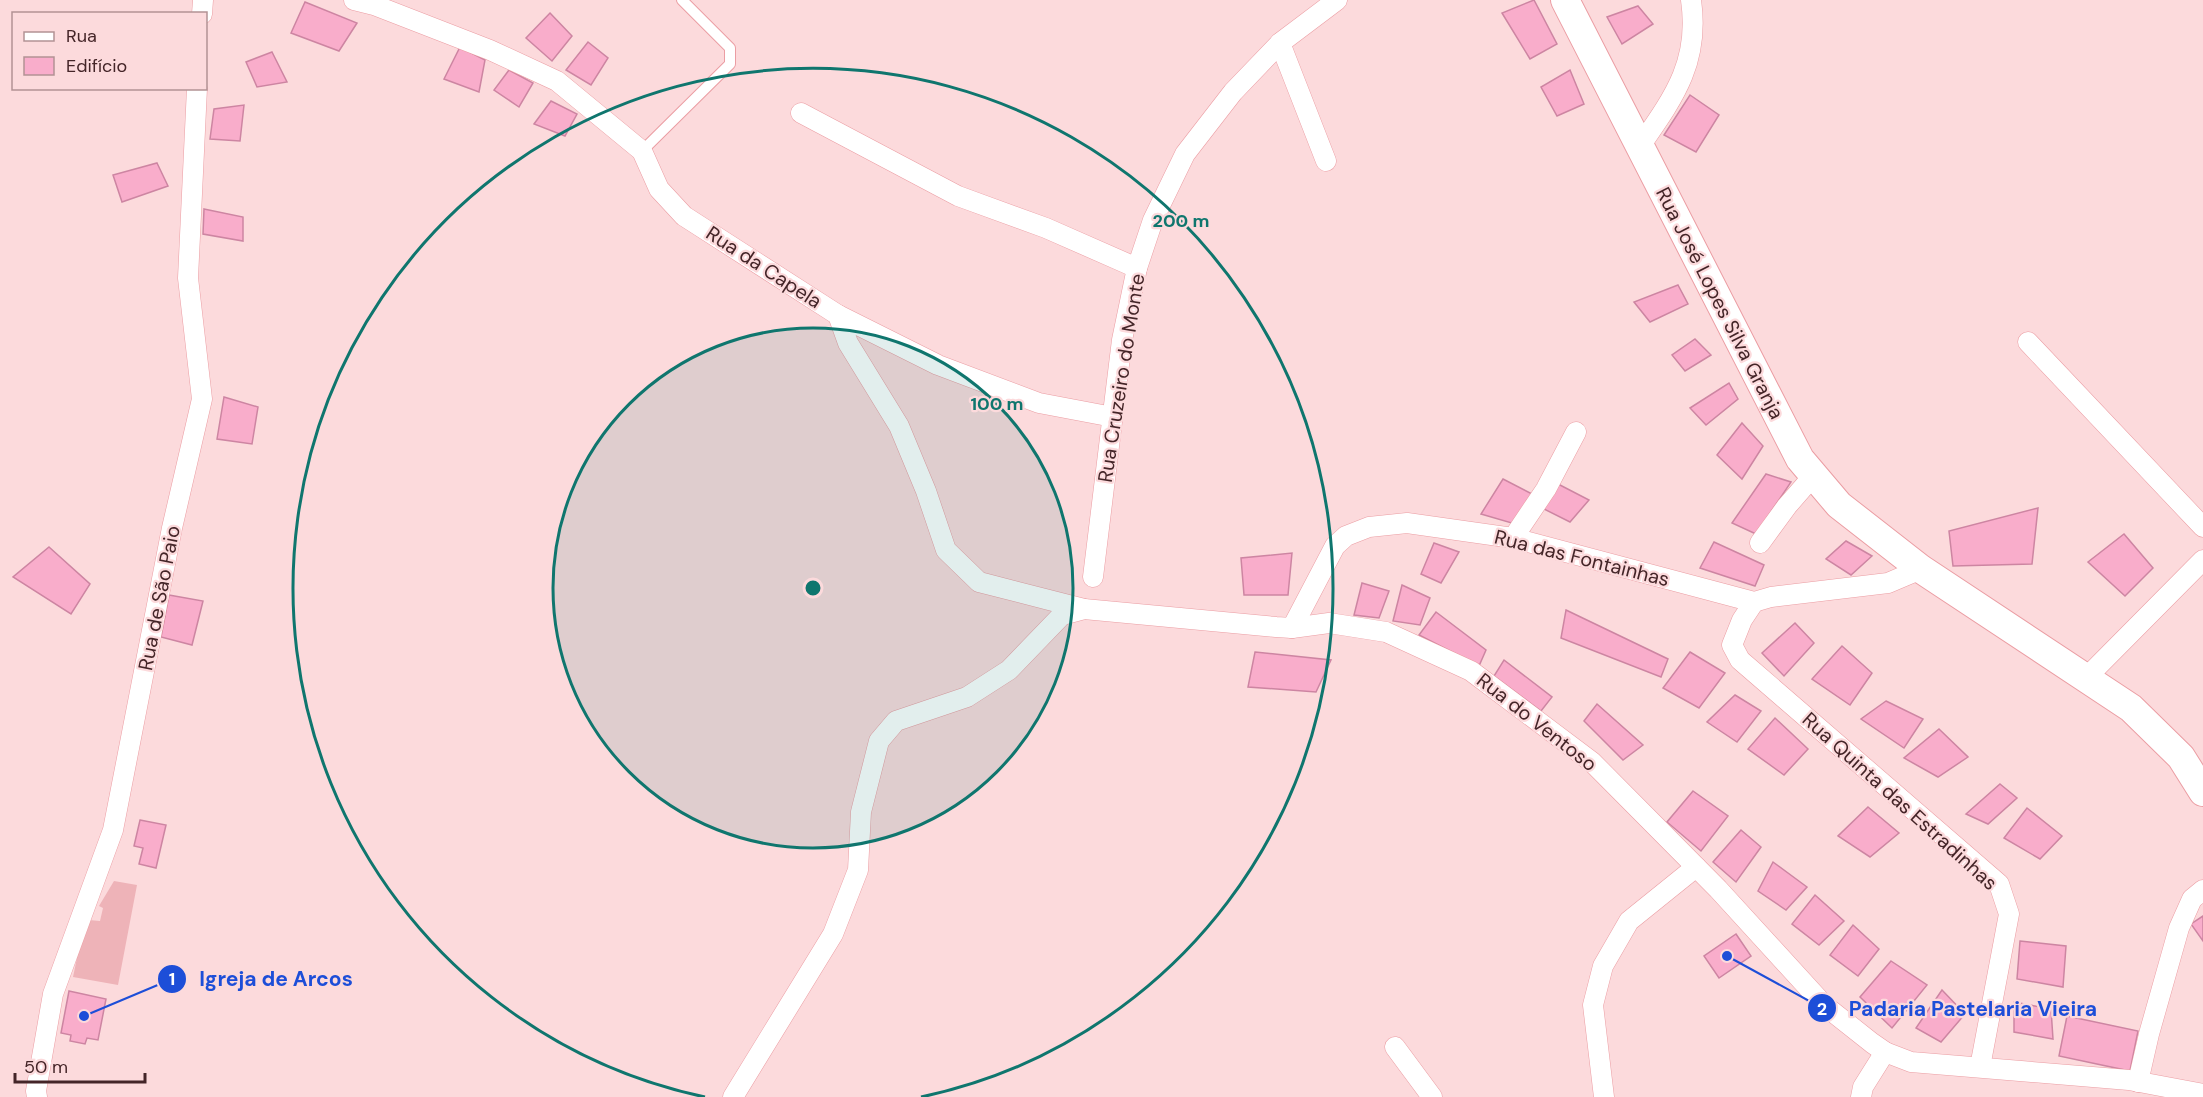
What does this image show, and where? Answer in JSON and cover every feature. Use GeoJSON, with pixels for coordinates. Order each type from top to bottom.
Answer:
{"type":"FeatureCollection","features":[{"type":"Feature","properties":{"kind":"main road","name":"Rua José Lopes Silva Granja"},"geometry":{"type":"LineString","coordinates":[[1565,0],[1800,459],[1839,505],[1921,569],[2131,708],[2181,757],[2202,786]]}},
{"type":"Feature","properties":{"kind":"street","name":"Rua da Capela"},"geometry":{"type":"LineString","coordinates":[[354,0],[374,4],[490,50],[557,81],[642,151],[659,189],[684,216],[838,315],[848,343],[899,426],[926,491],[946,550],[979,582],[1084,609]]}},
{"type":"Feature","properties":{"kind":"street","name":"Rua Cruzeiro do Monte"},"geometry":{"type":"LineString","coordinates":[[1093,577],[1122,340],[1137,268],[1153,220],[1185,154],[1233,92],[1280,43],[1337,0]]}},
{"type":"Feature","properties":{"kind":"street"},"geometry":{"type":"LineString","coordinates":[[1640,146],[1673,98],[1692,48],[1695,23],[1691,0]]}},
{"type":"Feature","properties":{"kind":"street"},"geometry":{"type":"LineString","coordinates":[[1280,43],[1326,161]]}},
{"type":"Feature","properties":{"kind":"street","name":"Rua de São Paio"},"geometry":{"type":"LineString","coordinates":[[33,1095],[53,994],[113,830],[172,528],[202,399],[188,278],[197,90]]}},
{"type":"Feature","properties":{"kind":"street"},"geometry":{"type":"LineString","coordinates":[[801,113],[958,196],[1046,228],[1137,268]]}},
{"type":"Feature","properties":{"kind":"street"},"geometry":{"type":"LineString","coordinates":[[838,315],[938,365],[1039,403],[1113,417]]}},
{"type":"Feature","properties":{"kind":"street"},"geometry":{"type":"LineString","coordinates":[[2028,342],[2203,527]]}},
{"type":"Feature","properties":{"kind":"street"},"geometry":{"type":"LineString","coordinates":[[1513,538],[1546,489],[1576,432]]}},
{"type":"Feature","properties":{"kind":"street"},"geometry":{"type":"LineString","coordinates":[[1760,543],[1787,506],[1814,475]]}},
{"type":"Feature","properties":{"kind":"street","name":"Rua das Fontainhas"},"geometry":{"type":"LineString","coordinates":[[1292,627],[1335,546],[1346,536],[1369,527],[1407,523],[1513,538],[1754,602],[1772,597],[1888,583],[1921,569]]}},
{"type":"Feature","properties":{"kind":"street"},"geometry":{"type":"LineString","coordinates":[[2086,678],[2203,560]]}},
{"type":"Feature","properties":{"kind":"street","name":"Rua Quinta das Estradinhas"},"geometry":{"type":"LineString","coordinates":[[1754,602],[1742,620],[1732,645],[1740,660],[1999,884],[2010,914],[1980,1067]]}},
{"type":"Feature","properties":{"kind":"street"},"geometry":{"type":"LineString","coordinates":[[734,1097],[833,934],[858,870],[861,812],[879,741],[896,721],[967,697],[1009,670],[1062,615],[1084,609]]}},
{"type":"Feature","properties":{"kind":"street","name":"Rua do Ventoso"},"geometry":{"type":"LineString","coordinates":[[1084,609],[1292,627],[1329,623],[1386,632],[1471,671],[1592,762],[1696,867],[1824,1005],[1885,1052],[1911,1062],[2139,1082],[2203,1094]]}},
{"type":"Feature","properties":{"kind":"street"},"geometry":{"type":"LineString","coordinates":[[1604,1097],[1593,1005],[1603,966],[1629,921],[1696,867]]}},
{"type":"Feature","properties":{"kind":"street"},"geometry":{"type":"LineString","coordinates":[[2139,1082],[2149,1034],[2179,928],[2192,899],[2203,890]]}},
{"type":"Feature","properties":{"kind":"street"},"geometry":{"type":"LineString","coordinates":[[1395,1047],[1432,1097]]}},
{"type":"Feature","properties":{"kind":"street"},"geometry":{"type":"LineString","coordinates":[[1861,1097],[1863,1087],[1885,1052]]}},
{"type":"Feature","properties":{"kind":"lane"},"geometry":{"type":"LineString","coordinates":[[642,151],[730,64],[730,48],[682,0]]}},
{"type":"Feature","properties":{"kind":"shaded area"},"geometry":{"type":"Polygon","coordinates":[[[114,881],[137,885],[118,985],[73,977],[82,934],[89,920],[100,921],[103,908],[99,906],[114,881]]]}},
{"type":"Feature","properties":{"kind":"building"},"geometry":{"type":"Polygon","coordinates":[[[1534,0],[1557,44],[1530,59],[1502,13],[1534,0]]]}},
{"type":"Feature","properties":{"kind":"building"},"geometry":{"type":"Polygon","coordinates":[[[305,2],[357,23],[339,51],[291,33],[305,2]]]}},
{"type":"Feature","properties":{"kind":"building"},"geometry":{"type":"Polygon","coordinates":[[[1638,6],[1653,24],[1622,44],[1607,17],[1638,6]]]}},
{"type":"Feature","properties":{"kind":"building"},"geometry":{"type":"Polygon","coordinates":[[[550,13],[572,36],[552,61],[526,38],[550,13]]]}},
{"type":"Feature","properties":{"kind":"building"},"geometry":{"type":"Polygon","coordinates":[[[588,42],[608,58],[591,85],[566,70],[588,42]]]}},
{"type":"Feature","properties":{"kind":"building"},"geometry":{"type":"Polygon","coordinates":[[[460,47],[485,60],[479,92],[444,79],[460,47]]]}},
{"type":"Feature","properties":{"kind":"building"},"geometry":{"type":"Polygon","coordinates":[[[272,52],[287,82],[257,87],[246,62],[272,52]]]}},
{"type":"Feature","properties":{"kind":"building"},"geometry":{"type":"Polygon","coordinates":[[[509,70],[533,83],[519,107],[494,90],[509,70]]]}},
{"type":"Feature","properties":{"kind":"building"},"geometry":{"type":"Polygon","coordinates":[[[1570,70],[1584,104],[1557,116],[1541,87],[1570,70]]]}},
{"type":"Feature","properties":{"kind":"building"},"geometry":{"type":"Polygon","coordinates":[[[1690,95],[1719,115],[1696,152],[1664,135],[1690,95]]]}},
{"type":"Feature","properties":{"kind":"building"},"geometry":{"type":"Polygon","coordinates":[[[551,101],[577,114],[565,136],[534,124],[551,101]]]}},
{"type":"Feature","properties":{"kind":"building"},"geometry":{"type":"Polygon","coordinates":[[[244,105],[240,141],[210,139],[214,109],[244,105]]]}},
{"type":"Feature","properties":{"kind":"building"},"geometry":{"type":"Polygon","coordinates":[[[157,163],[168,186],[122,202],[113,175],[157,163]]]}},
{"type":"Feature","properties":{"kind":"building"},"geometry":{"type":"Polygon","coordinates":[[[204,209],[243,217],[243,241],[203,234],[204,209]]]}},
{"type":"Feature","properties":{"kind":"building"},"geometry":{"type":"Polygon","coordinates":[[[1678,285],[1688,304],[1650,322],[1634,302],[1678,285]]]}},
{"type":"Feature","properties":{"kind":"building"},"geometry":{"type":"Polygon","coordinates":[[[1695,339],[1711,355],[1685,371],[1672,355],[1695,339]]]}},
{"type":"Feature","properties":{"kind":"building"},"geometry":{"type":"Polygon","coordinates":[[[1729,383],[1738,399],[1706,425],[1690,408],[1729,383]]]}},
{"type":"Feature","properties":{"kind":"building"},"geometry":{"type":"Polygon","coordinates":[[[224,397],[258,407],[252,444],[217,439],[224,397]]]}},
{"type":"Feature","properties":{"kind":"building"},"geometry":{"type":"Polygon","coordinates":[[[1742,423],[1763,446],[1742,479],[1717,455],[1742,423]]]}},
{"type":"Feature","properties":{"kind":"building"},"geometry":{"type":"Polygon","coordinates":[[[1766,474],[1791,482],[1756,534],[1732,523],[1766,474]]]}},
{"type":"Feature","properties":{"kind":"building"},"geometry":{"type":"Polygon","coordinates":[[[1503,479],[1536,496],[1515,524],[1481,514],[1503,479]]]}},
{"type":"Feature","properties":{"kind":"building"},"geometry":{"type":"Polygon","coordinates":[[[1558,484],[1589,500],[1570,522],[1542,508],[1558,484]]]}},
{"type":"Feature","properties":{"kind":"building"},"geometry":{"type":"Polygon","coordinates":[[[2038,508],[2032,564],[1953,566],[1949,531],[2038,508]]]}},
{"type":"Feature","properties":{"kind":"building"},"geometry":{"type":"Polygon","coordinates":[[[2124,534],[2153,568],[2125,596],[2088,562],[2124,534]]]}},
{"type":"Feature","properties":{"kind":"building"},"geometry":{"type":"Polygon","coordinates":[[[1846,541],[1872,556],[1851,575],[1826,559],[1846,541]]]}},
{"type":"Feature","properties":{"kind":"building"},"geometry":{"type":"Polygon","coordinates":[[[1714,542],[1764,565],[1755,586],[1700,568],[1714,542]]]}},
{"type":"Feature","properties":{"kind":"building"},"geometry":{"type":"Polygon","coordinates":[[[1434,543],[1459,552],[1441,583],[1421,574],[1434,543]]]}},
{"type":"Feature","properties":{"kind":"building"},"geometry":{"type":"Polygon","coordinates":[[[49,547],[90,584],[71,614],[13,577],[49,547]]]}},
{"type":"Feature","properties":{"kind":"building"},"geometry":{"type":"Polygon","coordinates":[[[1292,553],[1288,595],[1244,595],[1241,558],[1292,553]]]}},
{"type":"Feature","properties":{"kind":"building"},"geometry":{"type":"Polygon","coordinates":[[[1362,583],[1389,591],[1379,618],[1354,615],[1362,583]]]}},
{"type":"Feature","properties":{"kind":"building"},"geometry":{"type":"Polygon","coordinates":[[[1402,585],[1430,598],[1420,625],[1393,621],[1402,585]]]}},
{"type":"Feature","properties":{"kind":"building"},"geometry":{"type":"Polygon","coordinates":[[[169,595],[203,601],[192,645],[161,637],[169,595]]]}},
{"type":"Feature","properties":{"kind":"building"},"geometry":{"type":"Polygon","coordinates":[[[1566,610],[1668,659],[1661,677],[1561,638],[1566,610]]]}},
{"type":"Feature","properties":{"kind":"building"},"geometry":{"type":"Polygon","coordinates":[[[1436,612],[1486,650],[1479,666],[1419,635],[1436,612]]]}},
{"type":"Feature","properties":{"kind":"building"},"geometry":{"type":"Polygon","coordinates":[[[1795,623],[1814,643],[1784,676],[1762,653],[1795,623]]]}},
{"type":"Feature","properties":{"kind":"building"},"geometry":{"type":"Polygon","coordinates":[[[1842,646],[1872,673],[1850,705],[1812,679],[1842,646]]]}},
{"type":"Feature","properties":{"kind":"building"},"geometry":{"type":"Polygon","coordinates":[[[1255,652],[1331,660],[1316,692],[1248,687],[1255,652]]]}},
{"type":"Feature","properties":{"kind":"building"},"geometry":{"type":"Polygon","coordinates":[[[1690,652],[1725,673],[1699,708],[1663,688],[1690,652]]]}},
{"type":"Feature","properties":{"kind":"building"},"geometry":{"type":"Polygon","coordinates":[[[1504,660],[1552,697],[1541,711],[1494,676],[1504,660]]]}},
{"type":"Feature","properties":{"kind":"building"},"geometry":{"type":"Polygon","coordinates":[[[1735,695],[1761,711],[1737,742],[1707,722],[1735,695]]]}},
{"type":"Feature","properties":{"kind":"building"},"geometry":{"type":"Polygon","coordinates":[[[1886,701],[1923,719],[1904,748],[1861,719],[1886,701]]]}},
{"type":"Feature","properties":{"kind":"building"},"geometry":{"type":"Polygon","coordinates":[[[1597,704],[1643,745],[1623,760],[1584,721],[1597,704]]]}},
{"type":"Feature","properties":{"kind":"building"},"geometry":{"type":"Polygon","coordinates":[[[1775,718],[1808,749],[1784,775],[1748,749],[1775,718]]]}},
{"type":"Feature","properties":{"kind":"building"},"geometry":{"type":"Polygon","coordinates":[[[1939,729],[1968,757],[1938,777],[1904,758],[1939,729]]]}},
{"type":"Feature","properties":{"kind":"building"},"geometry":{"type":"Polygon","coordinates":[[[2000,784],[2017,798],[1988,824],[1966,814],[2000,784]]]}},
{"type":"Feature","properties":{"kind":"building"},"geometry":{"type":"Polygon","coordinates":[[[1693,791],[1728,816],[1701,851],[1667,822],[1693,791]]]}},
{"type":"Feature","properties":{"kind":"building"},"geometry":{"type":"Polygon","coordinates":[[[1868,807],[1899,833],[1870,857],[1838,836],[1868,807]]]}},
{"type":"Feature","properties":{"kind":"building"},"geometry":{"type":"Polygon","coordinates":[[[2027,808],[2062,836],[2040,859],[2004,838],[2027,808]]]}},
{"type":"Feature","properties":{"kind":"building"},"geometry":{"type":"Polygon","coordinates":[[[140,820],[166,825],[156,868],[139,864],[143,848],[134,846],[140,820]]]}},
{"type":"Feature","properties":{"kind":"building"},"geometry":{"type":"Polygon","coordinates":[[[1741,830],[1761,847],[1736,882],[1713,862],[1741,830]]]}},
{"type":"Feature","properties":{"kind":"building"},"geometry":{"type":"Polygon","coordinates":[[[1773,862],[1807,887],[1786,910],[1758,891],[1773,862]]]}},
{"type":"Feature","properties":{"kind":"building"},"geometry":{"type":"Polygon","coordinates":[[[1815,895],[1844,921],[1819,945],[1792,924],[1815,895]]]}},
{"type":"Feature","properties":{"kind":"building"},"geometry":{"type":"Polygon","coordinates":[[[2203,916],[2203,941],[2191,924],[2203,916]]]}},
{"type":"Feature","properties":{"kind":"building"},"geometry":{"type":"Polygon","coordinates":[[[1853,925],[1879,949],[1858,976],[1830,955],[1853,925]]]}},
{"type":"Feature","properties":{"kind":"building"},"geometry":{"type":"Polygon","coordinates":[[[1736,934],[1751,956],[1719,978],[1704,956],[1736,934]]]}},
{"type":"Feature","properties":{"kind":"building"},"geometry":{"type":"Polygon","coordinates":[[[2020,941],[2066,946],[2063,987],[2017,979],[2020,941]]]}},
{"type":"Feature","properties":{"kind":"building"},"geometry":{"type":"Polygon","coordinates":[[[1891,961],[1927,985],[1892,1028],[1860,997],[1891,961]]]}},
{"type":"Feature","properties":{"kind":"building"},"geometry":{"type":"Polygon","coordinates":[[[1942,990],[1965,1014],[1941,1042],[1916,1028],[1942,990]]]}},
{"type":"Feature","properties":{"kind":"building"},"geometry":{"type":"Polygon","coordinates":[[[69,991],[106,999],[98,1040],[87,1038],[85,1044],[70,1041],[71,1035],[61,1033],[69,991]]]}},
{"type":"Feature","properties":{"kind":"building"},"geometry":{"type":"Polygon","coordinates":[[[2014,1002],[2051,1009],[2053,1039],[2014,1032],[2014,1002]]]}},
{"type":"Feature","properties":{"kind":"building"},"geometry":{"type":"Polygon","coordinates":[[[2067,1016],[2138,1031],[2130,1071],[2059,1056],[2067,1016]]]}},
{"type":"Feature","properties":{"kind":"place","name":"Padaria Pastelaria Vieira"},"geometry":{"type":"Point","coordinates":[1727,956]}},
{"type":"Feature","properties":{"kind":"place","name":"Igreja de Arcos"},"geometry":{"type":"Point","coordinates":[84,1016]}}]}
